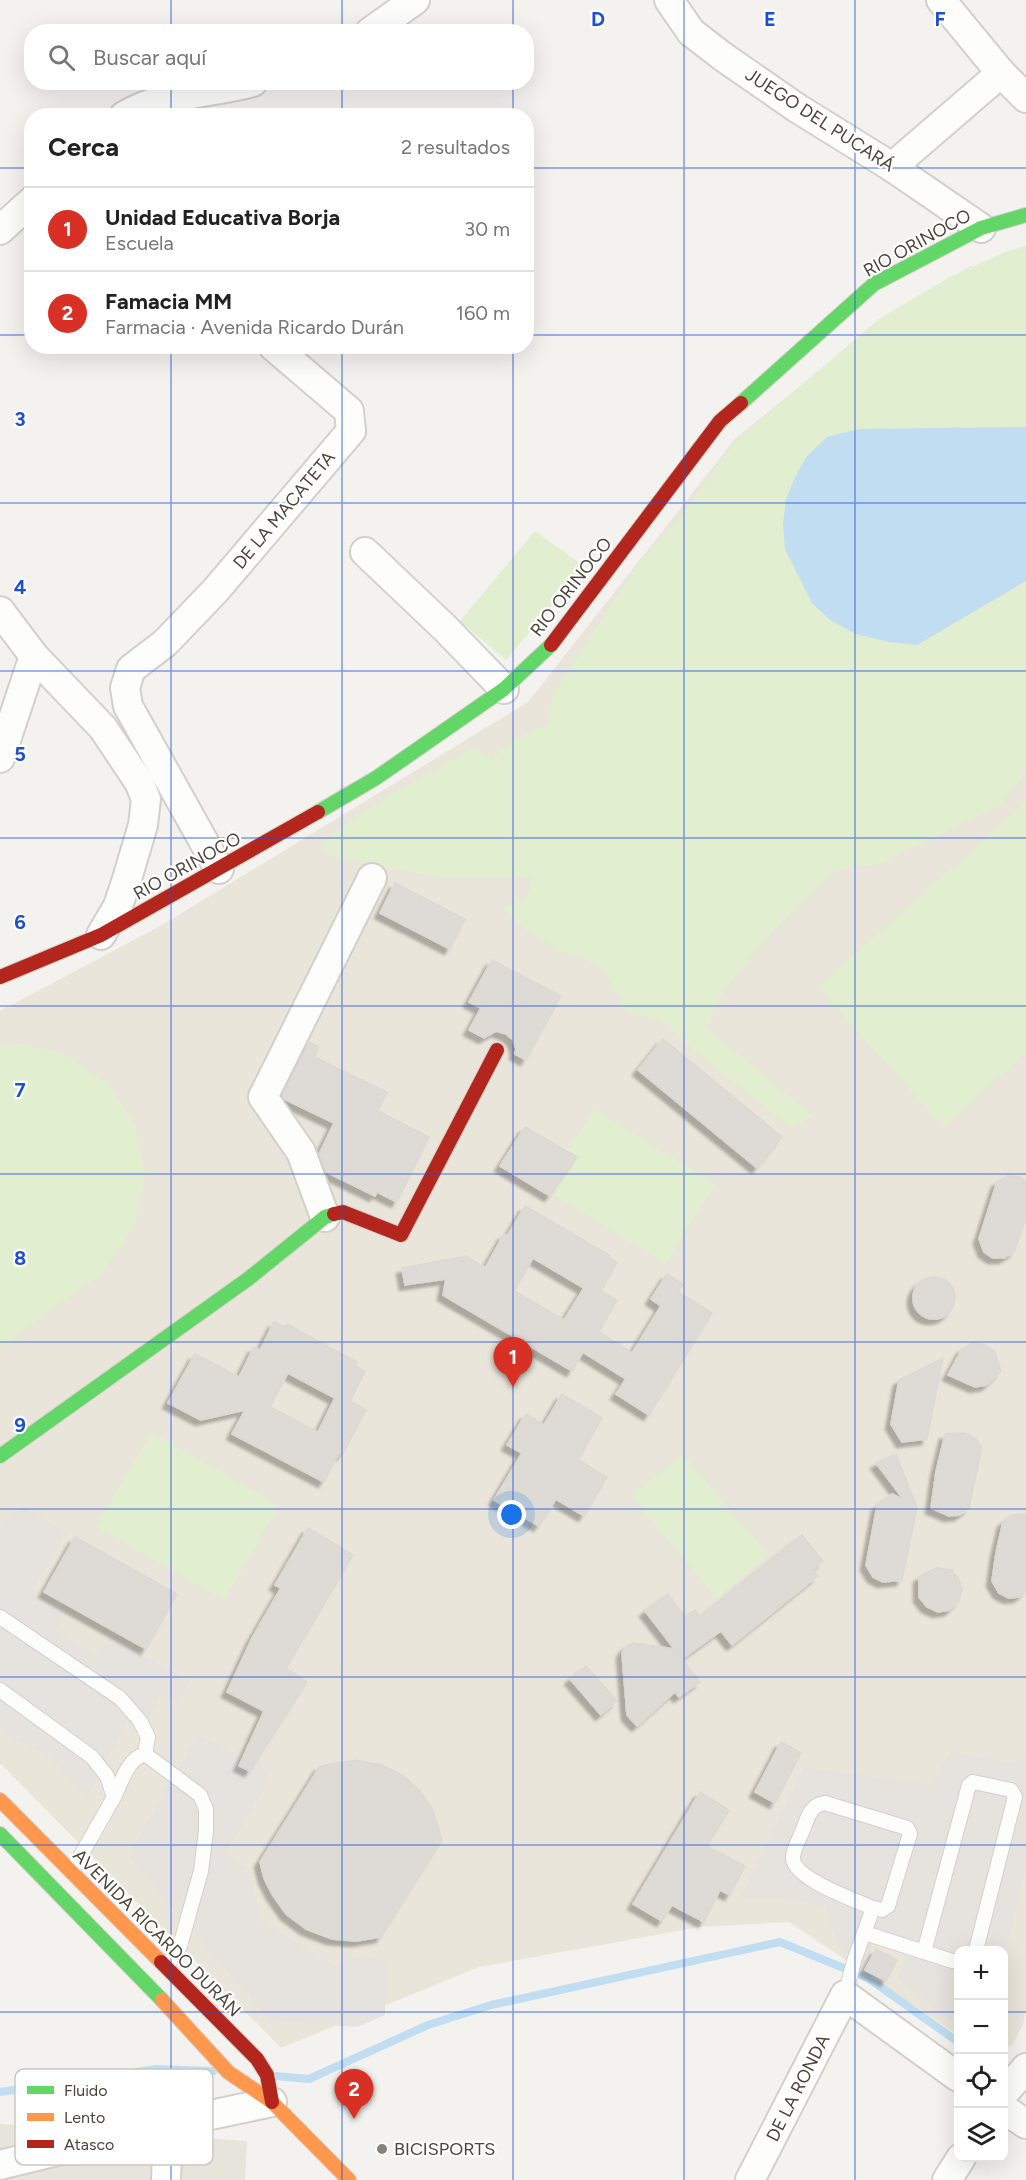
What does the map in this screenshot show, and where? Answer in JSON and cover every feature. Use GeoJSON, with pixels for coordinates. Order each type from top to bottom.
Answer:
{"type":"FeatureCollection","features":[{"type":"Feature","properties":{"kind":"street"},"geometry":{"type":"LineString","coordinates":[[381,24],[415,0]]}},
{"type":"Feature","properties":{"kind":"street","name":"JUEGO DEL PUCARÁ"},"geometry":{"type":"LineString","coordinates":[[669,0],[691,32],[706,44],[798,108],[892,167],[981,228]]}},
{"type":"Feature","properties":{"kind":"street"},"geometry":{"type":"LineString","coordinates":[[940,0],[1001,73],[1026,98]]}},
{"type":"Feature","properties":{"kind":"street"},"geometry":{"type":"LineString","coordinates":[[892,167],[1001,73]]}},
{"type":"Feature","properties":{"kind":"street"},"geometry":{"type":"LineString","coordinates":[[136,108],[166,98],[210,90]]}},
{"type":"Feature","properties":{"kind":"street"},"geometry":{"type":"LineString","coordinates":[[0,230],[24,208]]}},
{"type":"Feature","properties":{"kind":"street","name":"RIO ORINOCO"},"geometry":{"type":"LineString","coordinates":[[0,977],[101,935],[219,869],[375,778],[504,689],[557,639],[720,421],[874,284],[981,228],[1026,215]]}},
{"type":"Feature","properties":{"kind":"street","name":"DE LA MACATETA"},"geometry":{"type":"LineString","coordinates":[[219,869],[128,706],[125,688],[131,669],[165,642],[215,591],[351,432],[349,411],[286,354]]}},
{"type":"Feature","properties":{"kind":"street"},"geometry":{"type":"LineString","coordinates":[[365,552],[446,628],[504,689]]}},
{"type":"Feature","properties":{"kind":"street"},"geometry":{"type":"LineString","coordinates":[[0,611],[34,656],[103,728],[139,782],[146,799],[143,825],[127,879],[118,906],[101,935]]}},
{"type":"Feature","properties":{"kind":"street"},"geometry":{"type":"LineString","coordinates":[[0,758],[34,656]]}},
{"type":"Feature","properties":{"kind":"street"},"geometry":{"type":"LineString","coordinates":[[325,1217],[301,1152],[263,1097],[372,878]]}},
{"type":"Feature","properties":{"kind":"street"},"geometry":{"type":"LineString","coordinates":[[0,1456],[248,1279],[325,1217],[343,1212],[401,1235],[497,1050]]}},
{"type":"Feature","properties":{"kind":"street","name":"AVENIDA RICARDO DURÁN"},"geometry":{"type":"LineString","coordinates":[[0,1800],[257,2059],[267,2075],[272,2102]]}},
{"type":"Feature","properties":{"kind":"street"},"geometry":{"type":"LineString","coordinates":[[0,1834],[152,1989],[228,2072],[272,2102],[349,2180]]}},
{"type":"Feature","properties":{"kind":"street"},"geometry":{"type":"LineString","coordinates":[[846,1988],[954,2074]]}},
{"type":"Feature","properties":{"kind":"street","name":"DE LA RONDA"},"geometry":{"type":"LineString","coordinates":[[750,2180],[846,1988]]}},
{"type":"Feature","properties":{"kind":"street"},"geometry":{"type":"LineString","coordinates":[[1008,2093],[1026,2068]]}},
{"type":"Feature","properties":{"kind":"street"},"geometry":{"type":"LineString","coordinates":[[1008,2101],[1026,2124]]}},
{"type":"Feature","properties":{"kind":"street"},"geometry":{"type":"LineString","coordinates":[[213,2114],[272,2102]]}},
{"type":"Feature","properties":{"kind":"street"},"geometry":{"type":"LineString","coordinates":[[0,2165],[15,2161]]}},
{"type":"Feature","properties":{"kind":"street"},"geometry":{"type":"LineString","coordinates":[[947,2180],[958,2162]]}},
{"type":"Feature","properties":{"kind":"street"},"geometry":{"type":"LineString","coordinates":[[166,2180],[167,2165]]}},
{"type":"Feature","properties":{"kind":"lane"},"geometry":{"type":"LineString","coordinates":[[0,1617],[120,1698],[140,1721],[148,1737],[145,1754]]}},
{"type":"Feature","properties":{"kind":"lane"},"geometry":{"type":"LineString","coordinates":[[0,1690],[92,1756],[107,1776],[114,1797]]}},
{"type":"Feature","properties":{"kind":"lane"},"geometry":{"type":"LineString","coordinates":[[59,1894],[132,1761],[137,1756],[145,1754]]}},
{"type":"Feature","properties":{"kind":"lane"},"geometry":{"type":"LineString","coordinates":[[145,1754],[200,1795],[207,1809],[201,1871],[180,1946],[152,1989]]}},
{"type":"Feature","properties":{"kind":"lane"},"geometry":{"type":"LineString","coordinates":[[924,1952],[969,1785],[973,1782],[1011,1790],[1015,1797],[977,1946]]}},
{"type":"Feature","properties":{"kind":"lane"},"geometry":{"type":"LineString","coordinates":[[825,1803],[907,1828],[910,1834],[888,1906],[882,1910],[873,1908],[805,1877],[794,1865],[792,1856],[810,1811],[817,1804],[825,1803]]}},
{"type":"Feature","properties":{"kind":"lane"},"geometry":{"type":"LineString","coordinates":[[846,1988],[873,1908]]}},
{"type":"Feature","properties":{"kind":"lane"},"geometry":{"type":"LineString","coordinates":[[865,1933],[954,1961]]}},
{"type":"Feature","properties":{"kind":"shaded area"},"geometry":{"type":"Polygon","coordinates":[[[971,266],[1026,301],[1026,2008],[1023,2024],[1013,2044],[1008,2047],[1008,1946],[954,1946],[954,2032],[789,1922],[700,1927],[479,1967],[281,2048],[0,1763],[0,1011],[162,925],[528,702],[735,439],[884,318],[971,266]]]}},
{"type":"Feature","properties":{"kind":"shaded area"},"geometry":{"type":"Polygon","coordinates":[[[22,1506],[67,1533],[32,1592],[66,1612],[55,1631],[96,1655],[110,1638],[190,1681],[178,1703],[161,1694],[140,1732],[127,1724],[87,1796],[49,1757],[0,1731],[0,1524],[22,1506]]]}},
{"type":"Feature","properties":{"kind":"shaded area"},"geometry":{"type":"Polygon","coordinates":[[[198,1734],[262,1767],[266,1773],[266,1785],[225,1854],[251,1870],[259,1920],[338,1968],[347,1956],[385,1960],[385,2015],[357,2027],[270,2021],[128,1856],[198,1734]]]}},
{"type":"Feature","properties":{"kind":"shaded area"},"geometry":{"type":"Polygon","coordinates":[[[952,1751],[1006,1763],[1026,1758],[1026,1865],[1008,1946],[954,1946],[954,2023],[897,1979],[906,1959],[882,1940],[873,1945],[863,1963],[838,1946],[824,1906],[788,1898],[741,1897],[803,1767],[930,1785],[952,1751]]]}},
{"type":"Feature","properties":{"kind":"shaded area"},"geometry":{"type":"Polygon","coordinates":[[[0,2124],[15,2125],[15,2165],[213,2165],[213,2139],[247,2141],[245,2180],[0,2180],[0,2124]]]}},
{"type":"Feature","properties":{"kind":"green space"},"geometry":{"type":"Polygon","coordinates":[[[1026,246],[1026,773],[998,807],[881,863],[835,871],[774,930],[717,1001],[707,1028],[813,1116],[791,1128],[660,1020],[628,1012],[602,970],[582,956],[559,951],[525,929],[501,908],[530,893],[532,877],[439,877],[328,855],[321,845],[356,817],[395,792],[476,747],[491,759],[517,738],[548,724],[553,695],[639,562],[675,523],[735,442],[879,319],[950,277],[1008,251],[1026,246]]]}},
{"type":"Feature","properties":{"kind":"green space"},"geometry":{"type":"Polygon","coordinates":[[[535,531],[585,567],[506,660],[460,621],[535,531]]]}},
{"type":"Feature","properties":{"kind":"green space"},"geometry":{"type":"Polygon","coordinates":[[[1026,802],[1026,1053],[943,1127],[818,987],[1026,802]]]}},
{"type":"Feature","properties":{"kind":"green space"},"geometry":{"type":"Polygon","coordinates":[[[15,1043],[64,1053],[109,1085],[135,1125],[145,1173],[135,1225],[104,1272],[0,1347],[0,1046],[15,1043]]]}},
{"type":"Feature","properties":{"kind":"green space"},"geometry":{"type":"Polygon","coordinates":[[[594,1109],[715,1184],[665,1264],[544,1188],[594,1109]]]}},
{"type":"Feature","properties":{"kind":"green space"},"geometry":{"type":"Polygon","coordinates":[[[152,1432],[279,1506],[224,1600],[96,1527],[152,1432]]]}},
{"type":"Feature","properties":{"kind":"green space"},"geometry":{"type":"Polygon","coordinates":[[[683,1454],[768,1554],[717,1598],[631,1497],[683,1454]]]}},
{"type":"Feature","properties":{"kind":"water"},"geometry":{"type":"Polygon","coordinates":[[[1026,427],[1026,581],[917,645],[889,642],[856,634],[830,620],[812,603],[785,549],[783,524],[786,499],[795,477],[807,456],[827,437],[859,429],[1026,427]]]}},
{"type":"Feature","properties":{"kind":"building"},"geometry":{"type":"Polygon","coordinates":[[[395,883],[465,919],[450,949],[380,913],[395,883]]]}},
{"type":"Feature","properties":{"kind":"building"},"geometry":{"type":"Polygon","coordinates":[[[492,960],[561,996],[526,1060],[515,1054],[513,1040],[506,1034],[496,1031],[484,1038],[469,1030],[481,1008],[469,1002],[492,960]]]}},
{"type":"Feature","properties":{"kind":"building"},"geometry":{"type":"Polygon","coordinates":[[[663,1039],[782,1137],[757,1168],[638,1070],[663,1039]]]}},
{"type":"Feature","properties":{"kind":"building"},"geometry":{"type":"Polygon","coordinates":[[[309,1042],[319,1047],[314,1057],[387,1092],[378,1111],[429,1137],[397,1202],[377,1192],[375,1196],[326,1172],[319,1154],[334,1123],[282,1096],[309,1042]]]}},
{"type":"Feature","properties":{"kind":"building"},"geometry":{"type":"Polygon","coordinates":[[[525,1127],[577,1157],[550,1196],[500,1166],[525,1127]]]}},
{"type":"Feature","properties":{"kind":"building"},"geometry":{"type":"Polygon","coordinates":[[[1007,1176],[1020,1177],[1026,1181],[1026,1218],[1014,1252],[1004,1258],[993,1258],[984,1252],[979,1239],[997,1182],[1007,1176]]]}},
{"type":"Feature","properties":{"kind":"building"},"geometry":{"type":"Polygon","coordinates":[[[525,1206],[609,1255],[608,1257],[617,1262],[601,1291],[617,1300],[599,1332],[632,1353],[661,1306],[651,1299],[667,1274],[683,1284],[678,1292],[712,1313],[649,1415],[616,1394],[626,1379],[583,1352],[572,1371],[443,1295],[446,1279],[405,1285],[402,1268],[466,1256],[485,1268],[504,1234],[507,1236],[525,1206]],[[533,1258],[514,1291],[564,1320],[584,1288],[533,1258]]]}},
{"type":"Feature","properties":{"kind":"building"},"geometry":{"type":"Polygon","coordinates":[[[934,1277],[942,1278],[949,1283],[954,1290],[954,1306],[949,1313],[942,1318],[934,1319],[926,1318],[919,1313],[914,1306],[913,1298],[914,1290],[919,1283],[926,1278],[934,1277]]]}},
{"type":"Feature","properties":{"kind":"building"},"geometry":{"type":"Polygon","coordinates":[[[274,1322],[285,1327],[287,1324],[357,1362],[355,1366],[365,1371],[350,1401],[366,1410],[342,1455],[339,1453],[324,1482],[232,1434],[245,1410],[201,1420],[168,1403],[195,1354],[239,1377],[254,1347],[260,1350],[274,1322]],[[288,1373],[270,1407],[318,1432],[335,1398],[288,1373]]]}},
{"type":"Feature","properties":{"kind":"building"},"geometry":{"type":"Polygon","coordinates":[[[973,1343],[985,1345],[995,1352],[1001,1371],[987,1385],[975,1387],[948,1375],[962,1349],[973,1343]]]}},
{"type":"Feature","properties":{"kind":"building"},"geometry":{"type":"Polygon","coordinates":[[[943,1358],[927,1439],[902,1442],[891,1424],[899,1380],[943,1358]]]}},
{"type":"Feature","properties":{"kind":"building"},"geometry":{"type":"Polygon","coordinates":[[[562,1394],[602,1418],[578,1460],[607,1477],[584,1516],[556,1499],[539,1526],[494,1500],[522,1453],[507,1445],[526,1414],[544,1425],[562,1394]]]}},
{"type":"Feature","properties":{"kind":"building"},"geometry":{"type":"Polygon","coordinates":[[[965,1433],[975,1438],[982,1447],[969,1508],[960,1515],[949,1516],[931,1508],[936,1472],[945,1434],[965,1433]]]}},
{"type":"Feature","properties":{"kind":"building"},"geometry":{"type":"Polygon","coordinates":[[[896,1454],[917,1507],[902,1580],[883,1582],[873,1577],[866,1565],[877,1506],[892,1494],[904,1500],[876,1463],[896,1454]]]}},
{"type":"Feature","properties":{"kind":"building"},"geometry":{"type":"Polygon","coordinates":[[[1026,1514],[1026,1591],[1019,1597],[1009,1598],[999,1593],[992,1581],[996,1553],[1003,1522],[1012,1515],[1026,1514]]]}},
{"type":"Feature","properties":{"kind":"building"},"geometry":{"type":"Polygon","coordinates":[[[308,1528],[353,1555],[286,1668],[307,1682],[250,1771],[239,1766],[264,1711],[227,1692],[252,1638],[281,1588],[275,1585],[308,1528]]]}},
{"type":"Feature","properties":{"kind":"building"},"geometry":{"type":"Polygon","coordinates":[[[802,1535],[823,1561],[813,1570],[818,1576],[732,1645],[721,1631],[682,1659],[645,1611],[668,1594],[685,1617],[695,1610],[700,1617],[802,1535]]]}},
{"type":"Feature","properties":{"kind":"building"},"geometry":{"type":"Polygon","coordinates":[[[75,1537],[177,1594],[146,1649],[44,1592],[75,1537]]]}},
{"type":"Feature","properties":{"kind":"building"},"geometry":{"type":"Polygon","coordinates":[[[936,1568],[953,1570],[962,1589],[959,1601],[950,1610],[938,1612],[927,1607],[919,1597],[919,1577],[936,1568]]]}},
{"type":"Feature","properties":{"kind":"building"},"geometry":{"type":"Polygon","coordinates":[[[633,1643],[674,1649],[700,1682],[679,1697],[675,1692],[637,1726],[627,1715],[622,1653],[626,1646],[633,1643]]]}},
{"type":"Feature","properties":{"kind":"building"},"geometry":{"type":"Polygon","coordinates":[[[586,1666],[617,1701],[601,1715],[570,1679],[586,1666]]]}},
{"type":"Feature","properties":{"kind":"building"},"geometry":{"type":"Polygon","coordinates":[[[781,1742],[801,1753],[775,1803],[755,1792],[781,1742]]]}},
{"type":"Feature","properties":{"kind":"building"},"geometry":{"type":"Polygon","coordinates":[[[355,1760],[382,1765],[404,1776],[418,1789],[432,1808],[442,1840],[381,1937],[356,1941],[332,1939],[306,1929],[286,1914],[264,1878],[260,1862],[320,1766],[355,1760]]]}},
{"type":"Feature","properties":{"kind":"building"},"geometry":{"type":"Polygon","coordinates":[[[700,1792],[729,1810],[707,1846],[745,1866],[730,1895],[720,1890],[704,1922],[672,1905],[662,1921],[633,1904],[700,1792]]]}},
{"type":"Feature","properties":{"kind":"building"},"geometry":{"type":"Polygon","coordinates":[[[876,1949],[897,1960],[886,1981],[865,1970],[876,1949]]]}},
{"type":"Feature","properties":{"kind":"waterway"},"geometry":{"type":"LineString","coordinates":[[276,2076],[309,2079],[428,2025],[491,2005],[780,1942],[868,1978],[954,2039]]}},
{"type":"Feature","properties":{"kind":"waterway"},"geometry":{"type":"LineString","coordinates":[[0,2092],[15,2090]]}},
{"type":"Feature","properties":{"kind":"traffic: fast"},"geometry":{"type":"LineString","coordinates":[[741,403],[874,284],[981,228],[1026,215]]}},
{"type":"Feature","properties":{"kind":"traffic: fast"},"geometry":{"type":"LineString","coordinates":[[318,812],[376,778],[504,689],[551,645]]}},
{"type":"Feature","properties":{"kind":"traffic: fast"},"geometry":{"type":"LineString","coordinates":[[0,1456],[248,1279],[325,1217],[334,1214]]}},
{"type":"Feature","properties":{"kind":"traffic: fast"},"geometry":{"type":"LineString","coordinates":[[0,1834],[162,2000]]}},
{"type":"Feature","properties":{"kind":"traffic: slow"},"geometry":{"type":"LineString","coordinates":[[0,1800],[161,1962]]}},
{"type":"Feature","properties":{"kind":"traffic: slow"},"geometry":{"type":"LineString","coordinates":[[162,2000],[228,2072],[272,2102],[349,2180]]}},
{"type":"Feature","properties":{"kind":"traffic: jam"},"geometry":{"type":"LineString","coordinates":[[551,645],[720,421],[741,403]]}},
{"type":"Feature","properties":{"kind":"traffic: jam"},"geometry":{"type":"LineString","coordinates":[[0,977],[101,935],[318,812]]}},
{"type":"Feature","properties":{"kind":"traffic: jam"},"geometry":{"type":"LineString","coordinates":[[334,1214],[343,1212],[401,1235],[497,1050]]}},
{"type":"Feature","properties":{"kind":"traffic: jam"},"geometry":{"type":"LineString","coordinates":[[161,1962],[257,2059],[267,2075],[272,2102]]}},
{"type":"Feature","properties":{"kind":"place","name":"Unidad Educativa Borja"},"geometry":{"type":"Point","coordinates":[513,1387]}},
{"type":"Feature","properties":{"kind":"place","name":"Famacia MM"},"geometry":{"type":"Point","coordinates":[354,2119]}},
{"type":"Feature","properties":{"kind":"place","name":"BICISPORTS"},"geometry":{"type":"Point","coordinates":[382,2149]}}]}
